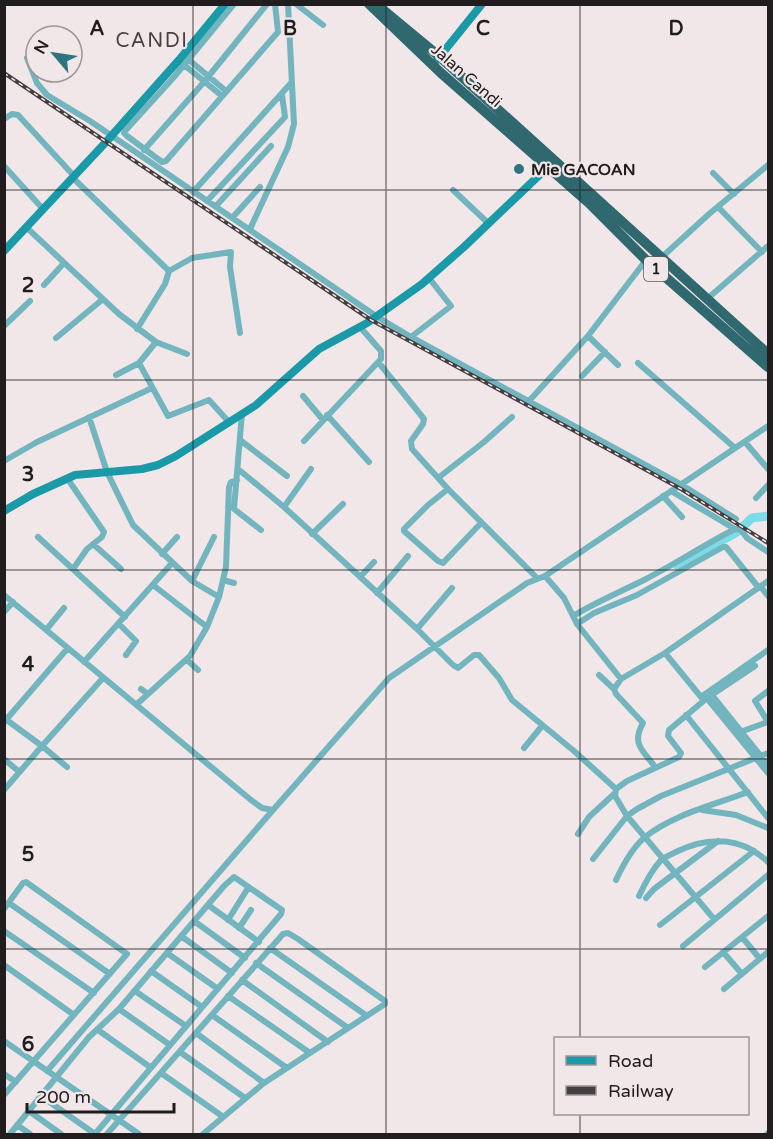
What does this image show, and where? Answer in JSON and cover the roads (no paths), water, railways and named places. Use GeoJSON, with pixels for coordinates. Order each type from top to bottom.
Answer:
{"type":"FeatureCollection","features":[{"type":"Feature","properties":{"kind":"highway","name":"Jalan Candi"},"geometry":{"type":"LineString","coordinates":[[369,4],[551,163]]}},
{"type":"Feature","properties":{"kind":"highway","name":"Jalan Candi"},"geometry":{"type":"LineString","coordinates":[[378,4],[436,61]]}},
{"type":"Feature","properties":{"kind":"highway","name":"1"},"geometry":{"type":"LineString","coordinates":[[551,163],[662,257],[768,354]]}},
{"type":"Feature","properties":{"kind":"highway","name":"1"},"geometry":{"type":"LineString","coordinates":[[551,163],[646,260],[768,367]]}},
{"type":"Feature","properties":{"kind":"street"},"geometry":{"type":"LineString","coordinates":[[4,251],[184,60],[225,4]]}},
{"type":"Feature","properties":{"kind":"street"},"geometry":{"type":"LineString","coordinates":[[234,4],[125,131],[125,135],[162,162],[166,161],[278,32],[275,4]]}},
{"type":"Feature","properties":{"kind":"street"},"geometry":{"type":"LineString","coordinates":[[144,150],[267,4]]}},
{"type":"Feature","properties":{"kind":"street"},"geometry":{"type":"LineString","coordinates":[[207,201],[285,117],[288,4]]}},
{"type":"Feature","properties":{"kind":"street"},"geometry":{"type":"LineString","coordinates":[[296,4],[323,25]]}},
{"type":"Feature","properties":{"kind":"street"},"geometry":{"type":"LineString","coordinates":[[436,61],[482,4]]}},
{"type":"Feature","properties":{"kind":"street"},"geometry":{"type":"LineString","coordinates":[[184,60],[224,94]]}},
{"type":"Feature","properties":{"kind":"street"},"geometry":{"type":"LineString","coordinates":[[39,84],[46,95],[62,103],[216,206],[376,316],[682,485],[736,519]]}},
{"type":"Feature","properties":{"kind":"street"},"geometry":{"type":"LineString","coordinates":[[193,192],[286,89]]}},
{"type":"Feature","properties":{"kind":"street"},"geometry":{"type":"LineString","coordinates":[[249,229],[291,139],[294,124],[286,89]]}},
{"type":"Feature","properties":{"kind":"street"},"geometry":{"type":"LineString","coordinates":[[6,115],[14,113],[18,115],[74,177],[169,271]]}},
{"type":"Feature","properties":{"kind":"street"},"geometry":{"type":"LineString","coordinates":[[216,206],[271,146]]}},
{"type":"Feature","properties":{"kind":"street"},"geometry":{"type":"LineString","coordinates":[[4,511],[22,499],[67,478],[83,473],[142,469],[158,465],[176,456],[261,401],[320,349],[360,327],[429,278],[551,163]]}},
{"type":"Feature","properties":{"kind":"street"},"geometry":{"type":"LineString","coordinates":[[662,257],[768,165]]}},
{"type":"Feature","properties":{"kind":"street"},"geometry":{"type":"LineString","coordinates":[[4,166],[43,208]]}},
{"type":"Feature","properties":{"kind":"street"},"geometry":{"type":"LineString","coordinates":[[713,173],[734,194]]}},
{"type":"Feature","properties":{"kind":"street"},"geometry":{"type":"LineString","coordinates":[[232,218],[260,187]]}},
{"type":"Feature","properties":{"kind":"street"},"geometry":{"type":"LineString","coordinates":[[453,190],[488,223]]}},
{"type":"Feature","properties":{"kind":"street"},"geometry":{"type":"LineString","coordinates":[[718,207],[762,252]]}},
{"type":"Feature","properties":{"kind":"street"},"geometry":{"type":"LineString","coordinates":[[26,227],[155,344],[187,354]]}},
{"type":"Feature","properties":{"kind":"street"},"geometry":{"type":"LineString","coordinates":[[233,244],[229,252],[240,333]]}},
{"type":"Feature","properties":{"kind":"street"},"geometry":{"type":"LineString","coordinates":[[707,299],[768,246]]}},
{"type":"Feature","properties":{"kind":"street"},"geometry":{"type":"LineString","coordinates":[[137,329],[165,284],[169,271],[192,258],[229,252]]}},
{"type":"Feature","properties":{"kind":"street"},"geometry":{"type":"LineString","coordinates":[[529,401],[588,336],[646,260]]}},
{"type":"Feature","properties":{"kind":"street"},"geometry":{"type":"LineString","coordinates":[[44,285],[64,263]]}},
{"type":"Feature","properties":{"kind":"street"},"geometry":{"type":"LineString","coordinates":[[411,337],[451,306],[429,278]]}},
{"type":"Feature","properties":{"kind":"street"},"geometry":{"type":"LineString","coordinates":[[56,338],[103,299]]}},
{"type":"Feature","properties":{"kind":"street"},"geometry":{"type":"LineString","coordinates":[[4,326],[30,301]]}},
{"type":"Feature","properties":{"kind":"street"},"geometry":{"type":"LineString","coordinates":[[304,441],[379,363],[382,356],[381,351],[360,327]]}},
{"type":"Feature","properties":{"kind":"street"},"geometry":{"type":"LineString","coordinates":[[588,336],[618,365]]}},
{"type":"Feature","properties":{"kind":"street"},"geometry":{"type":"LineString","coordinates":[[117,375],[139,363],[155,344]]}},
{"type":"Feature","properties":{"kind":"street"},"geometry":{"type":"LineString","coordinates":[[582,376],[605,352]]}},
{"type":"Feature","properties":{"kind":"street"},"geometry":{"type":"LineString","coordinates":[[139,363],[168,416],[209,400],[236,417],[240,440],[238,469],[234,481],[234,510],[261,530]]}},
{"type":"Feature","properties":{"kind":"street"},"geometry":{"type":"LineString","coordinates":[[379,363],[424,419],[423,424],[413,436],[411,445],[416,454],[537,578]]}},
{"type":"Feature","properties":{"kind":"street"},"geometry":{"type":"LineString","coordinates":[[638,363],[735,448]]}},
{"type":"Feature","properties":{"kind":"street"},"geometry":{"type":"LineString","coordinates":[[4,461],[37,442],[152,388]]}},
{"type":"Feature","properties":{"kind":"street"},"geometry":{"type":"LineString","coordinates":[[303,396],[369,462]]}},
{"type":"Feature","properties":{"kind":"street"},"geometry":{"type":"LineString","coordinates":[[89,417],[108,472],[133,525],[192,581],[219,597]]}},
{"type":"Feature","properties":{"kind":"street"},"geometry":{"type":"LineString","coordinates":[[482,523],[443,563],[404,531],[444,484],[484,442],[512,417]]}},
{"type":"Feature","properties":{"kind":"street"},"geometry":{"type":"LineString","coordinates":[[46,1071],[269,810],[386,681],[480,614],[537,578],[545,576],[735,448],[767,430]]}},
{"type":"Feature","properties":{"kind":"street"},"geometry":{"type":"LineString","coordinates":[[240,440],[287,476]]}},
{"type":"Feature","properties":{"kind":"street"},"geometry":{"type":"LineString","coordinates":[[745,442],[768,470]]}},
{"type":"Feature","properties":{"kind":"street"},"geometry":{"type":"LineString","coordinates":[[238,469],[284,507],[453,665],[458,668],[477,654],[489,666],[512,700],[574,751],[615,791],[627,816],[644,838],[714,919]]}},
{"type":"Feature","properties":{"kind":"street"},"geometry":{"type":"LineString","coordinates":[[284,507],[311,470]]}},
{"type":"Feature","properties":{"kind":"street"},"geometry":{"type":"LineString","coordinates":[[67,478],[104,532],[102,537],[87,549],[73,569]]}},
{"type":"Feature","properties":{"kind":"street"},"geometry":{"type":"LineString","coordinates":[[139,706],[158,684],[191,664],[228,581],[226,567],[229,487],[234,481]]}},
{"type":"Feature","properties":{"kind":"street"},"geometry":{"type":"LineString","coordinates":[[756,498],[768,485]]}},
{"type":"Feature","properties":{"kind":"street"},"geometry":{"type":"LineString","coordinates":[[671,491],[738,529],[768,552]]}},
{"type":"Feature","properties":{"kind":"street"},"geometry":{"type":"LineString","coordinates":[[663,496],[682,517]]}},
{"type":"Feature","properties":{"kind":"street"},"geometry":{"type":"LineString","coordinates":[[312,534],[343,504]]}},
{"type":"Feature","properties":{"kind":"street"},"geometry":{"type":"LineString","coordinates":[[575,620],[591,605],[646,579],[700,547],[738,529]]}},
{"type":"Feature","properties":{"kind":"street"},"geometry":{"type":"LineString","coordinates":[[38,537],[125,617]]}},
{"type":"Feature","properties":{"kind":"street"},"geometry":{"type":"LineString","coordinates":[[162,554],[177,537]]}},
{"type":"Feature","properties":{"kind":"street"},"geometry":{"type":"LineString","coordinates":[[192,581],[214,537]]}},
{"type":"Feature","properties":{"kind":"street"},"geometry":{"type":"LineString","coordinates":[[93,543],[121,569]]}},
{"type":"Feature","properties":{"kind":"street"},"geometry":{"type":"LineString","coordinates":[[575,620],[637,595],[723,547],[726,547],[768,596]]}},
{"type":"Feature","properties":{"kind":"street"},"geometry":{"type":"LineString","coordinates":[[377,593],[408,556]]}},
{"type":"Feature","properties":{"kind":"street"},"geometry":{"type":"LineString","coordinates":[[360,577],[374,562]]}},
{"type":"Feature","properties":{"kind":"street"},"geometry":{"type":"LineString","coordinates":[[84,662],[172,563]]}},
{"type":"Feature","properties":{"kind":"street"},"geometry":{"type":"LineString","coordinates":[[545,576],[564,598],[575,620],[621,679]]}},
{"type":"Feature","properties":{"kind":"street"},"geometry":{"type":"LineString","coordinates":[[614,689],[621,679],[665,653],[768,581]]}},
{"type":"Feature","properties":{"kind":"street"},"geometry":{"type":"LineString","coordinates":[[153,585],[207,627]]}},
{"type":"Feature","properties":{"kind":"street"},"geometry":{"type":"LineString","coordinates":[[418,630],[452,588]]}},
{"type":"Feature","properties":{"kind":"street"},"geometry":{"type":"LineString","coordinates":[[4,595],[251,800],[269,810]]}},
{"type":"Feature","properties":{"kind":"street"},"geometry":{"type":"LineString","coordinates":[[4,612],[13,602]]}},
{"type":"Feature","properties":{"kind":"street"},"geometry":{"type":"LineString","coordinates":[[46,630],[64,609]]}},
{"type":"Feature","properties":{"kind":"street"},"geometry":{"type":"LineString","coordinates":[[119,624],[136,641],[126,656]]}},
{"type":"Feature","properties":{"kind":"street"},"geometry":{"type":"LineString","coordinates":[[67,649],[5,719],[67,766]]}},
{"type":"Feature","properties":{"kind":"street"},"geometry":{"type":"LineString","coordinates":[[578,834],[589,817],[615,791],[655,767],[681,755],[668,736],[668,732],[706,697],[768,650]]}},
{"type":"Feature","properties":{"kind":"street"},"geometry":{"type":"LineString","coordinates":[[665,653],[740,733],[759,757],[768,773]]}},
{"type":"Feature","properties":{"kind":"street"},"geometry":{"type":"LineString","coordinates":[[706,697],[754,666]]}},
{"type":"Feature","properties":{"kind":"street"},"geometry":{"type":"LineString","coordinates":[[599,675],[643,723],[636,739],[655,767]]}},
{"type":"Feature","properties":{"kind":"street"},"geometry":{"type":"LineString","coordinates":[[4,790],[103,678]]}},
{"type":"Feature","properties":{"kind":"street"},"geometry":{"type":"LineString","coordinates":[[152,679],[158,684]]}},
{"type":"Feature","properties":{"kind":"street"},"geometry":{"type":"LineString","coordinates":[[141,689],[148,694]]}},
{"type":"Feature","properties":{"kind":"street"},"geometry":{"type":"LineString","coordinates":[[740,733],[768,722],[755,701],[768,691]]}},
{"type":"Feature","properties":{"kind":"street"},"geometry":{"type":"LineString","coordinates":[[686,715],[768,818]]}},
{"type":"Feature","properties":{"kind":"street"},"geometry":{"type":"LineString","coordinates":[[524,748],[542,726]]}},
{"type":"Feature","properties":{"kind":"street"},"geometry":{"type":"LineString","coordinates":[[593,860],[627,816],[637,809],[661,796],[768,753]]}},
{"type":"Feature","properties":{"kind":"street"},"geometry":{"type":"LineString","coordinates":[[759,757],[768,765]]}},
{"type":"Feature","properties":{"kind":"street"},"geometry":{"type":"LineString","coordinates":[[4,759],[17,770]]}},
{"type":"Feature","properties":{"kind":"street"},"geometry":{"type":"LineString","coordinates":[[616,880],[628,858],[644,838],[675,820],[748,792]]}},
{"type":"Feature","properties":{"kind":"street"},"geometry":{"type":"LineString","coordinates":[[701,810],[736,815],[768,828]]}},
{"type":"Feature","properties":{"kind":"street"},"geometry":{"type":"LineString","coordinates":[[718,841],[642,897],[646,882],[663,858],[694,844],[718,841],[727,842],[754,851],[768,862]]}},
{"type":"Feature","properties":{"kind":"street"},"geometry":{"type":"LineString","coordinates":[[660,925],[754,851]]}},
{"type":"Feature","properties":{"kind":"street"},"geometry":{"type":"LineString","coordinates":[[683,946],[768,875]]}},
{"type":"Feature","properties":{"kind":"street"},"geometry":{"type":"LineString","coordinates":[[10,1134],[16,1125],[90,1037],[119,1009],[232,878],[282,910],[259,942],[95,1134],[41,1096]]}},
{"type":"Feature","properties":{"kind":"street"},"geometry":{"type":"LineString","coordinates":[[4,909],[22,883],[26,882],[126,952],[126,956],[74,1015],[36,1064],[4,1095]]}},
{"type":"Feature","properties":{"kind":"street"},"geometry":{"type":"LineString","coordinates":[[646,882],[654,889]]}},
{"type":"Feature","properties":{"kind":"street"},"geometry":{"type":"LineString","coordinates":[[228,920],[248,888]]}},
{"type":"Feature","properties":{"kind":"street"},"geometry":{"type":"LineString","coordinates":[[9,903],[110,974]]}},
{"type":"Feature","properties":{"kind":"street"},"geometry":{"type":"LineString","coordinates":[[208,905],[259,942]]}},
{"type":"Feature","properties":{"kind":"street"},"geometry":{"type":"LineString","coordinates":[[239,928],[251,910]]}},
{"type":"Feature","properties":{"kind":"street"},"geometry":{"type":"LineString","coordinates":[[705,967],[768,916]]}},
{"type":"Feature","properties":{"kind":"street"},"geometry":{"type":"LineString","coordinates":[[194,921],[245,958]]}},
{"type":"Feature","properties":{"kind":"street"},"geometry":{"type":"LineString","coordinates":[[4,932],[94,993]]}},
{"type":"Feature","properties":{"kind":"street"},"geometry":{"type":"LineString","coordinates":[[108,1134],[256,963],[286,933],[298,939],[385,1001],[385,1004],[264,1083],[203,1134]]}},
{"type":"Feature","properties":{"kind":"street"},"geometry":{"type":"LineString","coordinates":[[181,936],[232,973]]}},
{"type":"Feature","properties":{"kind":"street"},"geometry":{"type":"LineString","coordinates":[[742,937],[760,959]]}},
{"type":"Feature","properties":{"kind":"street"},"geometry":{"type":"LineString","coordinates":[[270,948],[367,1016]]}},
{"type":"Feature","properties":{"kind":"street"},"geometry":{"type":"LineString","coordinates":[[723,952],[742,974]]}},
{"type":"Feature","properties":{"kind":"street"},"geometry":{"type":"LineString","coordinates":[[724,989],[768,952]]}},
{"type":"Feature","properties":{"kind":"street"},"geometry":{"type":"LineString","coordinates":[[167,953],[229,994],[310,1053]]}},
{"type":"Feature","properties":{"kind":"street"},"geometry":{"type":"LineString","coordinates":[[256,963],[348,1028]]}},
{"type":"Feature","properties":{"kind":"street"},"geometry":{"type":"LineString","coordinates":[[4,965],[74,1015]]}},
{"type":"Feature","properties":{"kind":"street"},"geometry":{"type":"LineString","coordinates":[[151,971],[202,1007]]}},
{"type":"Feature","properties":{"kind":"street"},"geometry":{"type":"LineString","coordinates":[[242,980],[328,1042]]}},
{"type":"Feature","properties":{"kind":"street"},"geometry":{"type":"LineString","coordinates":[[135,991],[186,1026]]}},
{"type":"Feature","properties":{"kind":"street"},"geometry":{"type":"LineString","coordinates":[[119,1009],[170,1045]]}},
{"type":"Feature","properties":{"kind":"street"},"geometry":{"type":"LineString","coordinates":[[212,1015],[287,1068]]}},
{"type":"Feature","properties":{"kind":"street"},"geometry":{"type":"LineString","coordinates":[[98,1030],[150,1068]]}},
{"type":"Feature","properties":{"kind":"street"},"geometry":{"type":"LineString","coordinates":[[196,1033],[264,1083]]}},
{"type":"Feature","properties":{"kind":"street"},"geometry":{"type":"LineString","coordinates":[[4,1041],[140,1134]]}},
{"type":"Feature","properties":{"kind":"street"},"geometry":{"type":"LineString","coordinates":[[180,1052],[245,1098]]}},
{"type":"Feature","properties":{"kind":"street"},"geometry":{"type":"LineString","coordinates":[[161,1073],[222,1116]]}},
{"type":"Feature","properties":{"kind":"street"},"geometry":{"type":"LineString","coordinates":[[4,1074],[16,1082]]}},
{"type":"Feature","properties":{"kind":"street"},"geometry":{"type":"LineString","coordinates":[[29,1111],[61,1134]]}},
{"type":"Feature","properties":{"kind":"street"},"geometry":{"type":"LineString","coordinates":[[16,1125],[30,1134]]}},
{"type":"Feature","properties":{"kind":"waterway"},"geometry":{"type":"LineString","coordinates":[[677,565],[737,532],[752,518],[768,516]]}},
{"type":"Feature","properties":{"kind":"railway"},"geometry":{"type":"LineString","coordinates":[[4,73],[371,320],[681,489],[768,543]]}},
{"type":"Feature","properties":{"kind":"place","name":"Mie GACOAN"},"geometry":{"type":"Point","coordinates":[519,169]}},
{"type":"Feature","properties":{"kind":"district","name":"CANDI"},"geometry":{"type":"Point","coordinates":[152,40]}}]}
